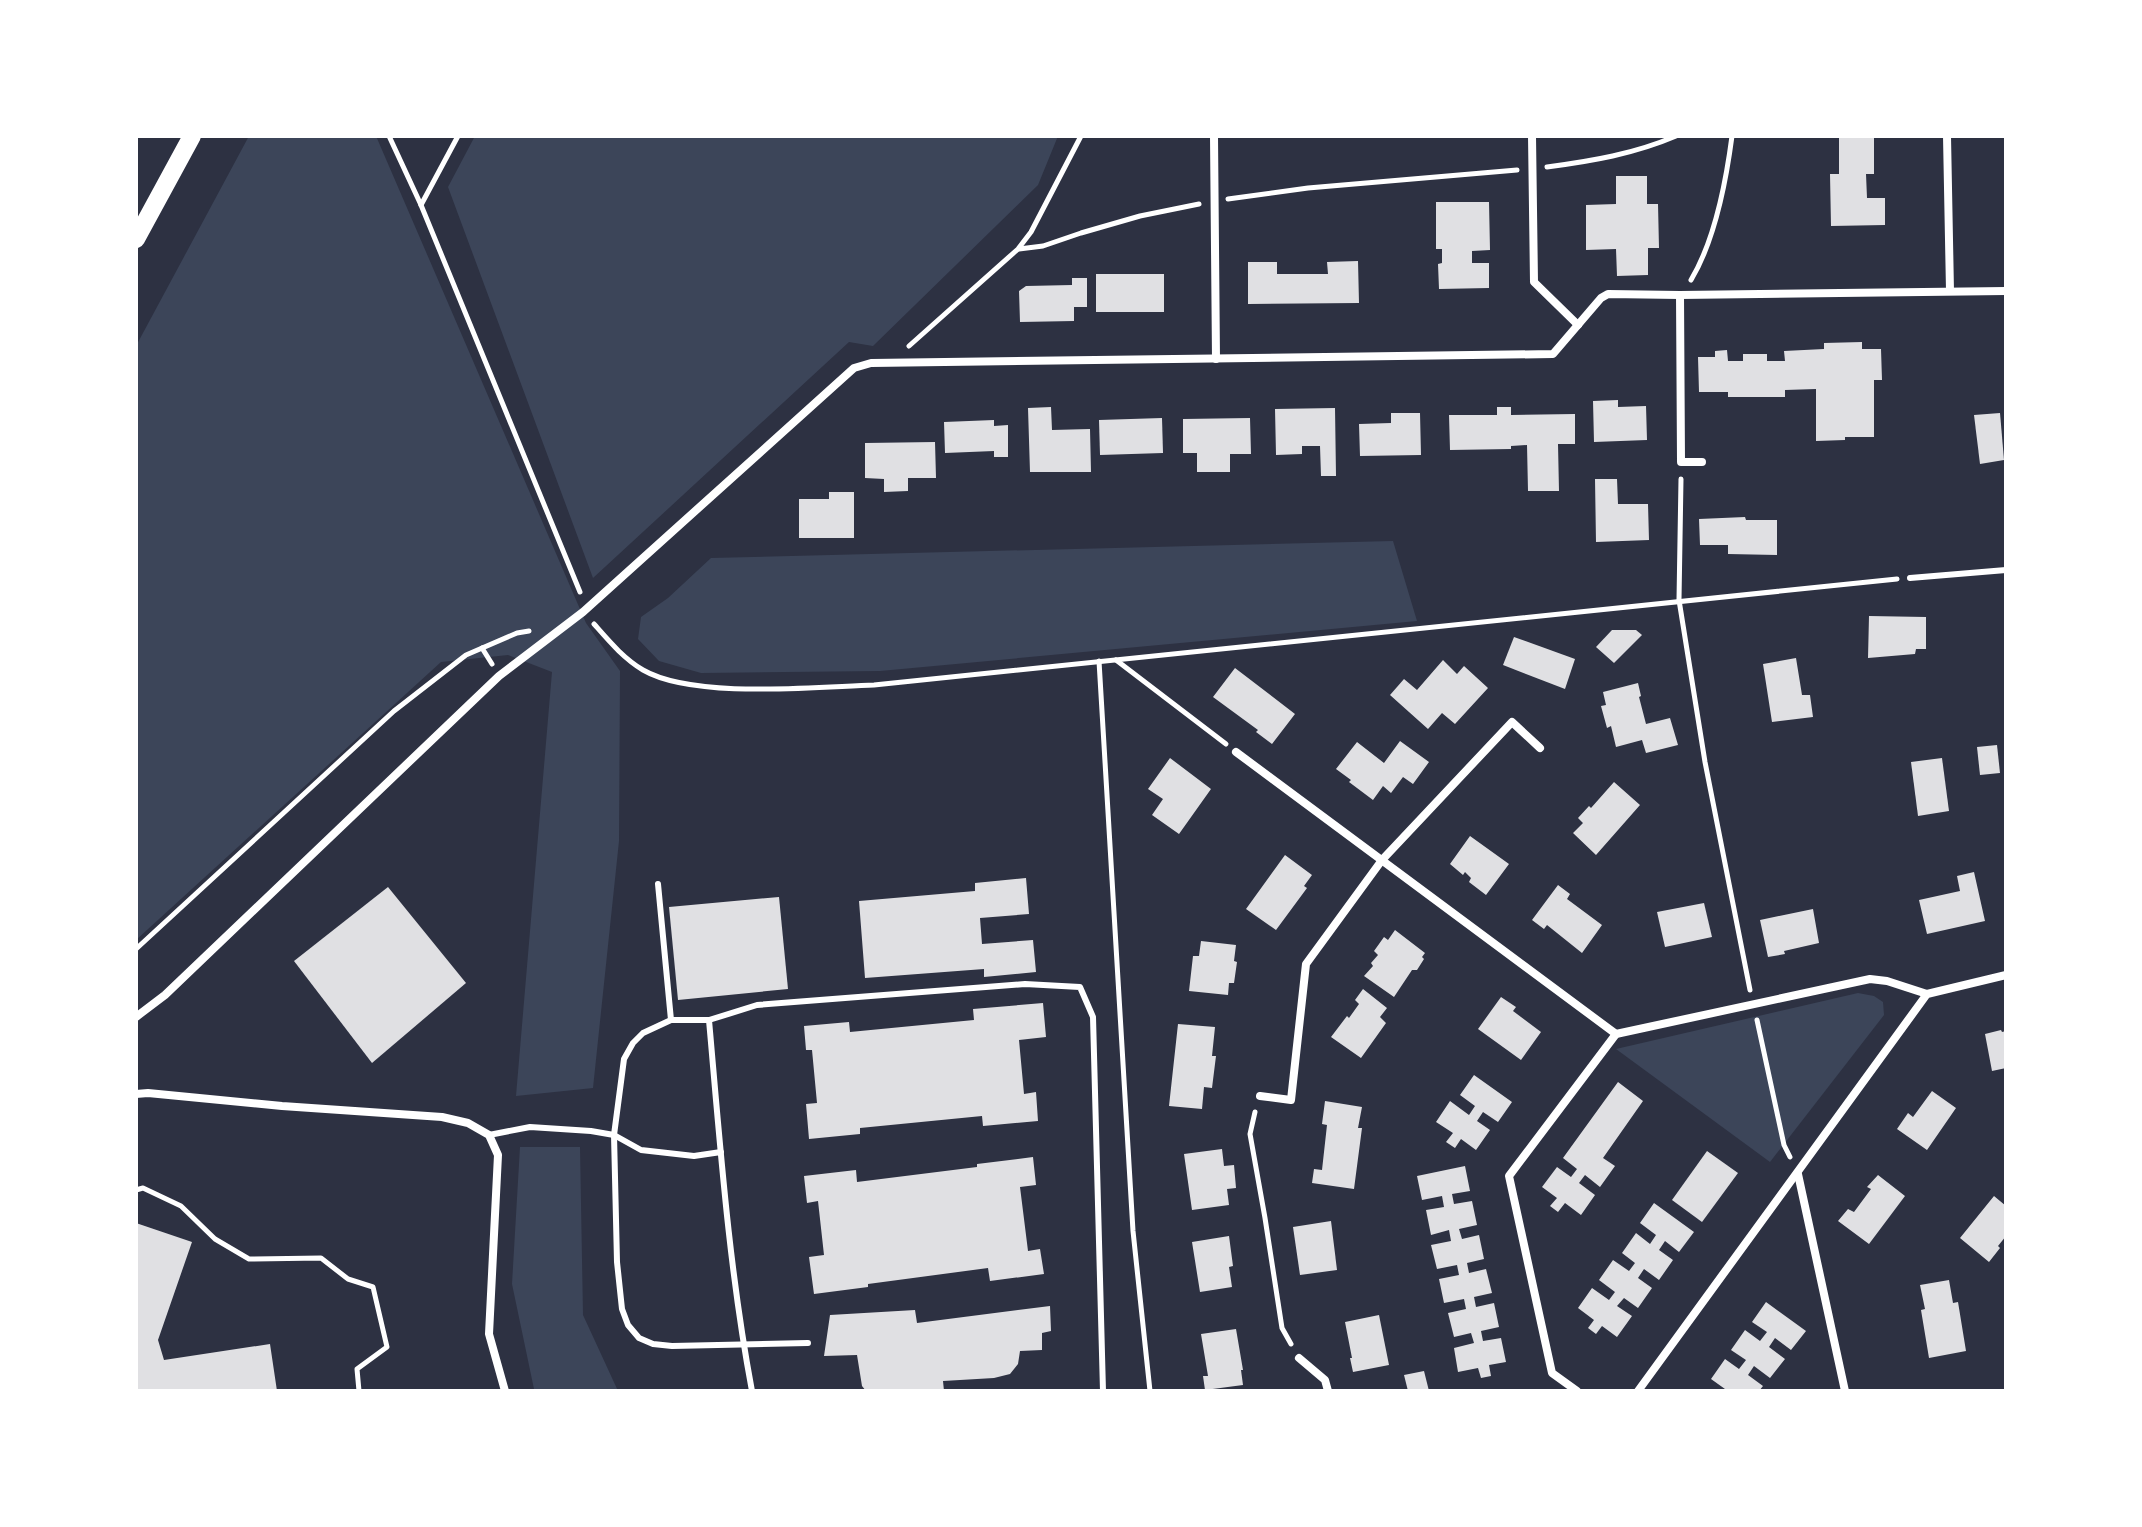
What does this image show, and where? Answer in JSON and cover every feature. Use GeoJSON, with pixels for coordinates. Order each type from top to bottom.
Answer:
{"type":"FeatureCollection","features":[{"type":"Feature","properties":{"kind":"main road"},"geometry":{"type":"LineString","coordinates":[[136,239],[192,136]]}},
{"type":"Feature","properties":{"kind":"street"},"geometry":{"type":"LineString","coordinates":[[1214,136],[1216,359]]}},
{"type":"Feature","properties":{"kind":"street"},"geometry":{"type":"LineString","coordinates":[[1532,136],[1534,282],[1578,325]]}},
{"type":"Feature","properties":{"kind":"street"},"geometry":{"type":"LineString","coordinates":[[1947,136],[1950,291]]}},
{"type":"Feature","properties":{"kind":"street"},"geometry":{"type":"LineString","coordinates":[[136,1017],[165,995],[499,676],[586,610],[854,368],[871,363],[1553,354],[1601,298],[1608,294],[2006,291]]}},
{"type":"Feature","properties":{"kind":"street"},"geometry":{"type":"LineString","coordinates":[[1680,295],[1681,462],[1702,462]]}},
{"type":"Feature","properties":{"kind":"street"},"geometry":{"type":"LineString","coordinates":[[1260,1096],[1291,1100],[1306,964],[1382,860],[1512,722],[1540,748]]}},
{"type":"Feature","properties":{"kind":"street"},"geometry":{"type":"LineString","coordinates":[[1236,752],[1616,1034]]}},
{"type":"Feature","properties":{"kind":"street"},"geometry":{"type":"LineString","coordinates":[[1577,1391],[1552,1373],[1509,1176],[1616,1034],[1870,979],[1927,994],[2006,975]]}},
{"type":"Feature","properties":{"kind":"street"},"geometry":{"type":"LineString","coordinates":[[1638,1391],[1927,994]]}},
{"type":"Feature","properties":{"kind":"street"},"geometry":{"type":"LineString","coordinates":[[136,1094],[442,1117],[468,1123],[489,1135],[498,1155],[489,1334],[505,1391]]}},
{"type":"Feature","properties":{"kind":"street"},"geometry":{"type":"LineString","coordinates":[[1798,1174],[1845,1391]]}},
{"type":"Feature","properties":{"kind":"street"},"geometry":{"type":"LineString","coordinates":[[1299,1358],[1325,1380],[1328,1391]]}},
{"type":"Feature","properties":{"kind":"lane"},"geometry":{"type":"LineString","coordinates":[[1910,578],[2006,570]]}},
{"type":"Feature","properties":{"kind":"lane"},"geometry":{"type":"LineString","coordinates":[[658,884],[671,1020]]}},
{"type":"Feature","properties":{"kind":"lane"},"geometry":{"type":"LineString","coordinates":[[808,1343],[672,1346],[653,1344],[639,1338],[628,1325],[622,1309],[617,1262],[614,1135],[624,1059],[633,1043],[643,1033],[671,1020],[709,1020],[757,1005],[1025,984],[1080,987],[1093,1017],[1103,1391]]}},
{"type":"Feature","properties":{"kind":"lane"},"geometry":{"type":"LineString","coordinates":[[709,1020],[743,1345],[752,1391]]}},
{"type":"Feature","properties":{"kind":"lane"},"geometry":{"type":"LineString","coordinates":[[489,1135],[530,1127],[591,1131],[614,1135],[641,1150],[694,1156],[721,1152]]}},
{"type":"Feature","properties":{"kind":"path"},"geometry":{"type":"LineString","coordinates":[[389,136],[421,205],[586,610],[622,655],[643,670],[669,682],[733,688],[874,685],[1910,578]]}},
{"type":"Feature","properties":{"kind":"path"},"geometry":{"type":"LineString","coordinates":[[421,205],[458,136]]}},
{"type":"Feature","properties":{"kind":"path"},"geometry":{"type":"LineString","coordinates":[[890,363],[1018,249],[1031,232],[1081,136]]}},
{"type":"Feature","properties":{"kind":"path"},"geometry":{"type":"LineString","coordinates":[[1018,249],[1043,246],[1140,216],[1216,201],[1308,188],[1601,160],[1647,148],[1676,136]]}},
{"type":"Feature","properties":{"kind":"path"},"geometry":{"type":"LineString","coordinates":[[1680,295],[1693,277],[1714,226],[1728,170],[1732,136]]}},
{"type":"Feature","properties":{"kind":"path"},"geometry":{"type":"LineString","coordinates":[[1681,462],[1679,600],[1705,762],[1784,1145],[1798,1174]]}},
{"type":"Feature","properties":{"kind":"path"},"geometry":{"type":"LineString","coordinates":[[136,949],[394,711],[466,655],[482,648]]}},
{"type":"Feature","properties":{"kind":"path"},"geometry":{"type":"LineString","coordinates":[[1116,660],[1236,752]]}},
{"type":"Feature","properties":{"kind":"path"},"geometry":{"type":"LineString","coordinates":[[1099,661],[1133,1231],[1150,1391]]}},
{"type":"Feature","properties":{"kind":"path"},"geometry":{"type":"LineString","coordinates":[[1260,1096],[1250,1134],[1282,1328],[1299,1358]]}},
{"type":"Feature","properties":{"kind":"path"},"geometry":{"type":"LineString","coordinates":[[136,1190],[143,1188],[181,1206],[215,1239],[249,1259],[321,1258],[348,1279],[373,1287],[387,1347],[357,1369],[359,1391]]}},
{"type":"Feature","properties":{"kind":"shaded area"},"geometry":{"type":"Polygon","coordinates":[[[249,136],[376,136],[586,623],[620,671],[619,841],[593,1088],[516,1096],[552,672],[508,655],[441,662],[136,940],[136,346],[249,136]]]}},
{"type":"Feature","properties":{"kind":"shaded area"},"geometry":{"type":"Polygon","coordinates":[[[475,136],[1058,136],[1038,185],[873,346],[849,342],[593,578],[448,187],[475,136]]]}},
{"type":"Feature","properties":{"kind":"shaded area"},"geometry":{"type":"Polygon","coordinates":[[[1393,541],[1417,621],[880,671],[701,673],[659,661],[638,639],[641,617],[668,598],[711,558],[1393,541]]]}},
{"type":"Feature","properties":{"kind":"shaded area"},"geometry":{"type":"Polygon","coordinates":[[[1858,993],[1874,996],[1883,1002],[1884,1015],[1770,1162],[1616,1049],[1858,993]]]}},
{"type":"Feature","properties":{"kind":"shaded area"},"geometry":{"type":"Polygon","coordinates":[[[520,1147],[580,1147],[583,1315],[618,1391],[534,1391],[512,1284],[520,1147]]]}},
{"type":"Feature","properties":{"kind":"building"},"geometry":{"type":"Polygon","coordinates":[[[1839,136],[1874,136],[1874,174],[1866,174],[1867,198],[1885,198],[1885,225],[1831,226],[1830,174],[1839,174],[1839,136]]]}},
{"type":"Feature","properties":{"kind":"building"},"geometry":{"type":"Polygon","coordinates":[[[1616,176],[1647,176],[1647,204],[1658,204],[1659,248],[1648,248],[1648,275],[1617,276],[1616,249],[1586,250],[1586,205],[1616,204],[1616,176]]]}},
{"type":"Feature","properties":{"kind":"building"},"geometry":{"type":"Polygon","coordinates":[[[1436,202],[1489,202],[1490,250],[1472,251],[1472,263],[1489,263],[1489,288],[1439,289],[1438,264],[1442,263],[1442,249],[1436,249],[1436,202]]]}},
{"type":"Feature","properties":{"kind":"building"},"geometry":{"type":"Polygon","coordinates":[[[1358,261],[1359,303],[1248,304],[1248,262],[1277,262],[1277,274],[1328,274],[1327,262],[1358,261]]]}},
{"type":"Feature","properties":{"kind":"building"},"geometry":{"type":"Polygon","coordinates":[[[1096,274],[1164,274],[1164,312],[1096,312],[1096,274]]]}},
{"type":"Feature","properties":{"kind":"building"},"geometry":{"type":"Polygon","coordinates":[[[1072,278],[1087,278],[1087,307],[1074,307],[1074,321],[1020,322],[1019,291],[1026,286],[1072,285],[1072,278]]]}},
{"type":"Feature","properties":{"kind":"building"},"geometry":{"type":"Polygon","coordinates":[[[1862,342],[1862,349],[1881,349],[1882,380],[1874,380],[1874,437],[1816,441],[1816,389],[1785,390],[1785,397],[1728,397],[1728,392],[1699,392],[1698,357],[1715,357],[1715,351],[1727,350],[1728,361],[1743,361],[1743,354],[1767,354],[1767,361],[1785,361],[1784,351],[1824,349],[1824,343],[1862,342]]]}},
{"type":"Feature","properties":{"kind":"building"},"geometry":{"type":"Polygon","coordinates":[[[1618,400],[1618,407],[1646,406],[1647,440],[1594,442],[1593,401],[1618,400]]]}},
{"type":"Feature","properties":{"kind":"building"},"geometry":{"type":"Polygon","coordinates":[[[1051,407],[1052,430],[1090,429],[1091,472],[1030,472],[1028,408],[1051,407]]]}},
{"type":"Feature","properties":{"kind":"building"},"geometry":{"type":"Polygon","coordinates":[[[1497,407],[1511,407],[1511,415],[1575,414],[1575,444],[1558,444],[1559,491],[1528,491],[1527,445],[1511,446],[1511,449],[1450,450],[1449,415],[1497,415],[1497,407]]]}},
{"type":"Feature","properties":{"kind":"building"},"geometry":{"type":"Polygon","coordinates":[[[1335,408],[1336,476],[1321,476],[1320,446],[1302,446],[1302,454],[1276,455],[1275,409],[1335,408]]]}},
{"type":"Feature","properties":{"kind":"building"},"geometry":{"type":"Polygon","coordinates":[[[1391,413],[1420,413],[1421,455],[1360,456],[1359,424],[1391,423],[1391,413]]]}},
{"type":"Feature","properties":{"kind":"building"},"geometry":{"type":"Polygon","coordinates":[[[2000,413],[2004,460],[1980,464],[1974,415],[2000,413]]]}},
{"type":"Feature","properties":{"kind":"building"},"geometry":{"type":"Polygon","coordinates":[[[1162,418],[1163,453],[1100,455],[1099,420],[1162,418]]]}},
{"type":"Feature","properties":{"kind":"building"},"geometry":{"type":"Polygon","coordinates":[[[1250,418],[1251,454],[1230,454],[1230,472],[1197,472],[1197,453],[1183,453],[1183,419],[1250,418]]]}},
{"type":"Feature","properties":{"kind":"building"},"geometry":{"type":"Polygon","coordinates":[[[994,420],[994,426],[1008,425],[1008,457],[994,457],[994,451],[945,453],[944,422],[994,420]]]}},
{"type":"Feature","properties":{"kind":"building"},"geometry":{"type":"Polygon","coordinates":[[[935,442],[936,478],[908,478],[908,491],[884,492],[884,479],[865,478],[865,443],[935,442]]]}},
{"type":"Feature","properties":{"kind":"building"},"geometry":{"type":"Polygon","coordinates":[[[1595,479],[1617,479],[1618,504],[1648,504],[1649,540],[1596,542],[1595,479]]]}},
{"type":"Feature","properties":{"kind":"building"},"geometry":{"type":"Polygon","coordinates":[[[829,492],[854,492],[854,538],[799,538],[799,499],[829,499],[829,492]]]}},
{"type":"Feature","properties":{"kind":"building"},"geometry":{"type":"Polygon","coordinates":[[[1745,517],[1746,520],[1777,520],[1777,555],[1728,554],[1728,545],[1700,545],[1699,519],[1745,517]]]}},
{"type":"Feature","properties":{"kind":"building"},"geometry":{"type":"Polygon","coordinates":[[[1869,616],[1926,617],[1926,649],[1916,649],[1915,654],[1868,658],[1869,616]]]}},
{"type":"Feature","properties":{"kind":"building"},"geometry":{"type":"Polygon","coordinates":[[[1612,630],[1636,630],[1642,635],[1614,663],[1596,647],[1612,630]]]}},
{"type":"Feature","properties":{"kind":"building"},"geometry":{"type":"Polygon","coordinates":[[[1514,637],[1575,659],[1565,689],[1503,665],[1514,637]]]}},
{"type":"Feature","properties":{"kind":"building"},"geometry":{"type":"Polygon","coordinates":[[[1796,658],[1802,695],[1810,695],[1813,717],[1772,722],[1763,664],[1796,658]]]}},
{"type":"Feature","properties":{"kind":"building"},"geometry":{"type":"Polygon","coordinates":[[[1443,660],[1457,674],[1464,666],[1488,688],[1455,724],[1442,713],[1428,729],[1390,695],[1404,679],[1417,690],[1443,660]]]}},
{"type":"Feature","properties":{"kind":"building"},"geometry":{"type":"Polygon","coordinates":[[[1235,668],[1295,714],[1272,744],[1213,697],[1235,668]]]}},
{"type":"Feature","properties":{"kind":"building"},"geometry":{"type":"Polygon","coordinates":[[[1638,683],[1646,724],[1670,718],[1678,745],[1646,753],[1642,740],[1616,747],[1611,726],[1607,728],[1601,706],[1606,705],[1603,692],[1638,683]]]}},
{"type":"Feature","properties":{"kind":"building"},"geometry":{"type":"Polygon","coordinates":[[[1400,741],[1429,762],[1413,784],[1403,777],[1391,793],[1383,786],[1373,800],[1336,769],[1357,742],[1384,763],[1400,741]]]}},
{"type":"Feature","properties":{"kind":"building"},"geometry":{"type":"Polygon","coordinates":[[[1997,745],[2000,773],[1980,775],[1977,747],[1997,745]]]}},
{"type":"Feature","properties":{"kind":"building"},"geometry":{"type":"Polygon","coordinates":[[[1170,758],[1211,789],[1179,834],[1152,815],[1163,799],[1148,789],[1170,758]]]}},
{"type":"Feature","properties":{"kind":"building"},"geometry":{"type":"Polygon","coordinates":[[[1942,758],[1949,811],[1918,816],[1911,762],[1942,758]]]}},
{"type":"Feature","properties":{"kind":"building"},"geometry":{"type":"Polygon","coordinates":[[[1614,782],[1640,805],[1596,855],[1573,833],[1583,823],[1578,818],[1614,782]]]}},
{"type":"Feature","properties":{"kind":"building"},"geometry":{"type":"Polygon","coordinates":[[[1470,836],[1509,864],[1486,895],[1469,882],[1471,878],[1465,872],[1463,875],[1450,864],[1470,836]]]}},
{"type":"Feature","properties":{"kind":"building"},"geometry":{"type":"Polygon","coordinates":[[[1285,855],[1312,875],[1304,886],[1307,888],[1276,930],[1246,909],[1285,855]]]}},
{"type":"Feature","properties":{"kind":"building"},"geometry":{"type":"Polygon","coordinates":[[[1974,872],[1985,921],[1927,934],[1919,900],[1960,891],[1957,876],[1974,872]]]}},
{"type":"Feature","properties":{"kind":"building"},"geometry":{"type":"Polygon","coordinates":[[[1026,878],[1029,914],[980,918],[982,944],[1033,940],[1036,972],[984,977],[984,969],[865,978],[859,901],[975,891],[975,883],[1026,878]]]}},
{"type":"Feature","properties":{"kind":"building"},"geometry":{"type":"Polygon","coordinates":[[[1558,885],[1570,894],[1567,899],[1602,925],[1582,953],[1547,925],[1544,929],[1532,920],[1558,885]]]}},
{"type":"Feature","properties":{"kind":"building"},"geometry":{"type":"Polygon","coordinates":[[[388,887],[466,983],[372,1063],[294,961],[388,887]]]}},
{"type":"Feature","properties":{"kind":"building"},"geometry":{"type":"Polygon","coordinates":[[[779,897],[788,989],[678,1000],[669,907],[779,897]]]}},
{"type":"Feature","properties":{"kind":"building"},"geometry":{"type":"Polygon","coordinates":[[[1704,903],[1712,937],[1665,947],[1657,912],[1704,903]]]}},
{"type":"Feature","properties":{"kind":"building"},"geometry":{"type":"Polygon","coordinates":[[[1813,909],[1819,943],[1768,957],[1760,920],[1813,909]]]}},
{"type":"Feature","properties":{"kind":"building"},"geometry":{"type":"Polygon","coordinates":[[[1395,930],[1425,953],[1417,970],[1412,970],[1394,997],[1364,976],[1378,955],[1374,951],[1384,937],[1388,940],[1395,930]]]}},
{"type":"Feature","properties":{"kind":"building"},"geometry":{"type":"Polygon","coordinates":[[[1201,941],[1236,945],[1234,983],[1229,983],[1228,995],[1189,991],[1193,956],[1199,956],[1201,941]]]}},
{"type":"Feature","properties":{"kind":"building"},"geometry":{"type":"Polygon","coordinates":[[[1363,989],[1387,1008],[1380,1017],[1386,1023],[1361,1058],[1331,1037],[1359,1004],[1355,1000],[1363,989]]]}},
{"type":"Feature","properties":{"kind":"building"},"geometry":{"type":"Polygon","coordinates":[[[1501,997],[1516,1007],[1513,1011],[1541,1032],[1521,1060],[1478,1029],[1501,997]]]}},
{"type":"Feature","properties":{"kind":"building"},"geometry":{"type":"Polygon","coordinates":[[[1043,1003],[1046,1037],[1019,1040],[1024,1094],[1036,1092],[1038,1121],[983,1126],[982,1116],[860,1128],[860,1134],[809,1139],[806,1104],[817,1103],[812,1050],[806,1050],[804,1026],[849,1022],[850,1032],[974,1020],[973,1009],[1043,1003]]]}},
{"type":"Feature","properties":{"kind":"building"},"geometry":{"type":"Polygon","coordinates":[[[1178,1024],[1215,1027],[1212,1056],[1216,1056],[1212,1088],[1204,1087],[1202,1109],[1169,1106],[1178,1024]]]}},
{"type":"Feature","properties":{"kind":"building"},"geometry":{"type":"Polygon","coordinates":[[[2006,1031],[2006,1068],[1992,1071],[1985,1034],[2006,1031]]]}},
{"type":"Feature","properties":{"kind":"building"},"geometry":{"type":"Polygon","coordinates":[[[1474,1075],[1512,1102],[1498,1122],[1483,1112],[1477,1121],[1490,1130],[1476,1150],[1461,1139],[1455,1148],[1446,1142],[1453,1133],[1436,1122],[1450,1101],[1469,1115],[1475,1106],[1460,1095],[1474,1075]]]}},
{"type":"Feature","properties":{"kind":"building"},"geometry":{"type":"Polygon","coordinates":[[[1618,1082],[1643,1101],[1603,1158],[1615,1166],[1600,1187],[1585,1175],[1579,1183],[1595,1195],[1581,1215],[1565,1203],[1558,1212],[1550,1206],[1557,1198],[1542,1187],[1557,1167],[1571,1177],[1577,1169],[1563,1158],[1618,1082]]]}},
{"type":"Feature","properties":{"kind":"building"},"geometry":{"type":"Polygon","coordinates":[[[1932,1091],[1956,1108],[1927,1150],[1897,1129],[1908,1113],[1913,1117],[1932,1091]]]}},
{"type":"Feature","properties":{"kind":"building"},"geometry":{"type":"Polygon","coordinates":[[[1325,1101],[1362,1107],[1354,1189],[1312,1183],[1314,1169],[1322,1170],[1327,1125],[1322,1124],[1325,1101]]]}},
{"type":"Feature","properties":{"kind":"building"},"geometry":{"type":"Polygon","coordinates":[[[1222,1149],[1224,1166],[1234,1165],[1236,1188],[1227,1189],[1229,1205],[1192,1210],[1184,1154],[1222,1149]]]}},
{"type":"Feature","properties":{"kind":"building"},"geometry":{"type":"Polygon","coordinates":[[[1707,1151],[1738,1173],[1702,1222],[1672,1200],[1707,1151]]]}},
{"type":"Feature","properties":{"kind":"building"},"geometry":{"type":"Polygon","coordinates":[[[1033,1157],[1036,1185],[1020,1187],[1028,1251],[1040,1249],[1044,1274],[990,1281],[988,1268],[814,1294],[809,1257],[824,1255],[818,1201],[807,1203],[804,1176],[856,1170],[857,1182],[1033,1157]]]}},
{"type":"Feature","properties":{"kind":"building"},"geometry":{"type":"Polygon","coordinates":[[[1465,1166],[1470,1191],[1452,1194],[1454,1204],[1472,1201],[1477,1225],[1459,1229],[1462,1239],[1479,1235],[1484,1259],[1467,1263],[1469,1273],[1486,1269],[1492,1293],[1474,1297],[1476,1307],[1494,1303],[1499,1327],[1481,1331],[1483,1341],[1501,1338],[1506,1362],[1489,1365],[1491,1376],[1481,1378],[1478,1368],[1458,1372],[1454,1348],[1474,1343],[1471,1333],[1454,1337],[1448,1313],[1466,1309],[1464,1299],[1444,1303],[1439,1279],[1459,1275],[1457,1265],[1437,1269],[1431,1245],[1451,1241],[1449,1230],[1431,1235],[1426,1210],[1444,1207],[1442,1196],[1422,1200],[1417,1176],[1465,1166]]]}},
{"type":"Feature","properties":{"kind":"building"},"geometry":{"type":"Polygon","coordinates":[[[1878,1175],[1905,1196],[1869,1244],[1838,1221],[1848,1209],[1854,1212],[1871,1189],[1867,1187],[1878,1175]]]}},
{"type":"Feature","properties":{"kind":"building"},"geometry":{"type":"Polygon","coordinates":[[[1994,1196],[2006,1206],[2006,1236],[1989,1262],[1960,1238],[1994,1196]]]}},
{"type":"Feature","properties":{"kind":"building"},"geometry":{"type":"Polygon","coordinates":[[[1654,1203],[1694,1232],[1679,1252],[1665,1241],[1659,1250],[1673,1260],[1659,1280],[1644,1269],[1638,1278],[1652,1288],[1638,1308],[1624,1298],[1617,1306],[1632,1316],[1617,1337],[1602,1326],[1596,1334],[1588,1328],[1594,1320],[1578,1308],[1592,1288],[1609,1300],[1615,1292],[1599,1280],[1613,1260],[1629,1271],[1635,1263],[1622,1253],[1636,1233],[1650,1244],[1656,1235],[1640,1223],[1654,1203]]]}},
{"type":"Feature","properties":{"kind":"building"},"geometry":{"type":"Polygon","coordinates":[[[1331,1221],[1337,1270],[1300,1275],[1293,1227],[1331,1221]]]}},
{"type":"Feature","properties":{"kind":"building"},"geometry":{"type":"Polygon","coordinates":[[[136,1223],[192,1242],[158,1340],[164,1360],[270,1344],[277,1391],[136,1391],[136,1223]]]}},
{"type":"Feature","properties":{"kind":"building"},"geometry":{"type":"Polygon","coordinates":[[[1229,1236],[1232,1287],[1200,1292],[1192,1242],[1229,1236]]]}},
{"type":"Feature","properties":{"kind":"building"},"geometry":{"type":"Polygon","coordinates":[[[1949,1280],[1953,1303],[1958,1302],[1966,1351],[1929,1358],[1920,1285],[1949,1280]]]}},
{"type":"Feature","properties":{"kind":"building"},"geometry":{"type":"Polygon","coordinates":[[[1766,1302],[1806,1331],[1791,1350],[1775,1338],[1769,1347],[1785,1359],[1770,1378],[1754,1366],[1748,1375],[1763,1386],[1759,1391],[1724,1391],[1711,1379],[1725,1359],[1739,1369],[1746,1360],[1731,1350],[1745,1330],[1760,1341],[1767,1332],[1752,1322],[1766,1302]]]}},
{"type":"Feature","properties":{"kind":"building"},"geometry":{"type":"Polygon","coordinates":[[[1050,1306],[1051,1331],[1042,1333],[1042,1350],[1020,1351],[1018,1364],[1010,1374],[943,1381],[944,1391],[866,1391],[862,1386],[857,1355],[824,1356],[830,1315],[915,1310],[917,1323],[1050,1306]]]}},
{"type":"Feature","properties":{"kind":"building"},"geometry":{"type":"Polygon","coordinates":[[[1379,1315],[1389,1365],[1353,1372],[1345,1322],[1379,1315]]]}},
{"type":"Feature","properties":{"kind":"building"},"geometry":{"type":"Polygon","coordinates":[[[1236,1329],[1243,1385],[1205,1390],[1203,1376],[1208,1376],[1201,1334],[1236,1329]]]}},
{"type":"Feature","properties":{"kind":"building"},"geometry":{"type":"Polygon","coordinates":[[[1424,1371],[1429,1391],[1408,1391],[1404,1375],[1424,1371]]]}}]}
